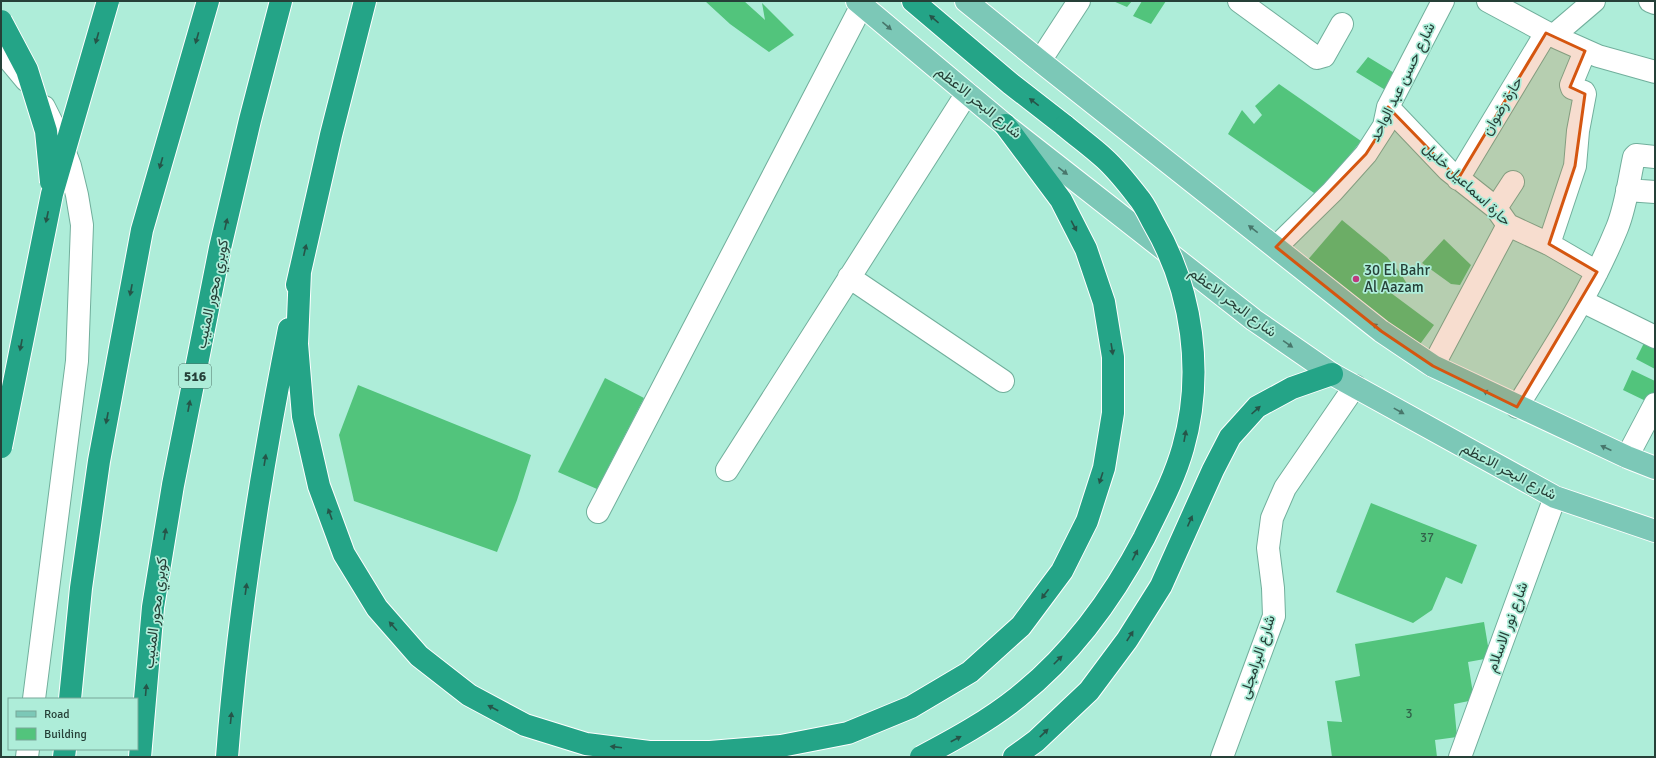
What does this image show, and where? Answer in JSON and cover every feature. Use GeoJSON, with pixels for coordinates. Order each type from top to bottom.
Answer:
{"type":"FeatureCollection","features":[{"type":"Feature","properties":{"kind":"highway"},"geometry":{"type":"LineString","coordinates":[[1,447],[52,194],[108,1]]}},
{"type":"Feature","properties":{"kind":"highway"},"geometry":{"type":"LineString","coordinates":[[70,698],[81,588],[99,461],[142,230],[208,1]]}},
{"type":"Feature","properties":{"kind":"highway","name":"كوبري محور المنيب"},"geometry":{"type":"LineString","coordinates":[[140,757],[153,608],[173,486],[222,241],[250,120],[281,1]]}},
{"type":"Feature","properties":{"kind":"highway"},"geometry":{"type":"LineString","coordinates":[[227,757],[240,633],[256,512],[276,391],[300,272],[331,135],[365,1]]}},
{"type":"Feature","properties":{"kind":"highway"},"geometry":{"type":"LineString","coordinates":[[912,1],[1011,84],[1106,159],[1140,199],[1166,244],[1184,293],[1193,344],[1193,396],[1183,448],[1165,497],[1158,511],[1128,567],[1097,615],[1060,659],[1018,697],[971,730],[921,757]]}},
{"type":"Feature","properties":{"kind":"highway"},"geometry":{"type":"LineString","coordinates":[[1,21],[27,70],[46,131],[52,194]]}},
{"type":"Feature","properties":{"kind":"highway"},"geometry":{"type":"LineString","coordinates":[[300,272],[297,344],[303,416],[319,486],[344,554],[376,608],[419,656],[469,695],[525,725],[586,744],[649,752],[710,752],[781,746],[848,733],[911,707],[970,672],[1021,626],[1062,572],[1087,521],[1104,468],[1113,413],[1113,357],[1104,302],[1086,249],[1061,200],[1005,125]]}},
{"type":"Feature","properties":{"kind":"highway"},"geometry":{"type":"LineString","coordinates":[[1014,757],[1036,741],[1088,691],[1127,640],[1161,586],[1213,470],[1230,437],[1257,407],[1292,388],[1332,374]]}},
{"type":"Feature","properties":{"kind":"main road"},"geometry":{"type":"LineString","coordinates":[[966,1],[1381,331],[1433,366],[1627,458],[1655,468]]}},
{"type":"Feature","properties":{"kind":"main road","name":"شارع البحر الاعظم"},"geometry":{"type":"LineString","coordinates":[[859,3],[1005,125],[1254,320],[1332,374],[1555,498],[1655,531]]}},
{"type":"Feature","properties":{"kind":"street"},"geometry":{"type":"LineString","coordinates":[[1040,61],[1079,1]]}},
{"type":"Feature","properties":{"kind":"street"},"geometry":{"type":"LineString","coordinates":[[1239,1],[1317,58],[1324,56],[1342,24]]}},
{"type":"Feature","properties":{"kind":"street","name":"شارع حسن عبد الواحد"},"geometry":{"type":"LineString","coordinates":[[1276,247],[1332,192],[1366,154],[1384,126],[1388,108],[1443,1]]}},
{"type":"Feature","properties":{"kind":"street"},"geometry":{"type":"LineString","coordinates":[[1488,1],[1585,51],[1655,72]]}},
{"type":"Feature","properties":{"kind":"street"},"geometry":{"type":"LineString","coordinates":[[1550,34],[1594,1]]}},
{"type":"Feature","properties":{"kind":"street"},"geometry":{"type":"LineString","coordinates":[[1650,1],[1655,3]]}},
{"type":"Feature","properties":{"kind":"street"},"geometry":{"type":"LineString","coordinates":[[598,512],[859,3]]}},
{"type":"Feature","properties":{"kind":"street","name":"حارة رضوان"},"geometry":{"type":"LineString","coordinates":[[1458,179],[1550,34]]}},
{"type":"Feature","properties":{"kind":"street"},"geometry":{"type":"LineString","coordinates":[[1,50],[30,84],[46,110],[59,137],[74,180],[82,225],[77,361],[34,698]]}},
{"type":"Feature","properties":{"kind":"street"},"geometry":{"type":"LineString","coordinates":[[1549,244],[1575,166],[1578,131],[1585,94],[1584,92],[1572,88],[1571,85],[1585,51]]}},
{"type":"Feature","properties":{"kind":"street"},"geometry":{"type":"LineString","coordinates":[[727,470],[967,93]]}},
{"type":"Feature","properties":{"kind":"street","name":"حارة اسماعيل خليل"},"geometry":{"type":"LineString","coordinates":[[1388,108],[1448,170],[1496,208],[1508,225],[1549,244],[1597,272]]}},
{"type":"Feature","properties":{"kind":"street"},"geometry":{"type":"LineString","coordinates":[[1518,407],[1582,301],[1597,272],[1617,227],[1635,155],[1655,157]]}},
{"type":"Feature","properties":{"kind":"street"},"geometry":{"type":"LineString","coordinates":[[1496,208],[1513,182]]}},
{"type":"Feature","properties":{"kind":"street"},"geometry":{"type":"LineString","coordinates":[[1626,190],[1655,192]]}},
{"type":"Feature","properties":{"kind":"street"},"geometry":{"type":"LineString","coordinates":[[1433,366],[1508,225]]}},
{"type":"Feature","properties":{"kind":"street"},"geometry":{"type":"LineString","coordinates":[[849,277],[1003,381]]}},
{"type":"Feature","properties":{"kind":"street"},"geometry":{"type":"LineString","coordinates":[[1582,301],[1655,337]]}},
{"type":"Feature","properties":{"kind":"street","name":"شارع البرامجلى"},"geometry":{"type":"LineString","coordinates":[[1222,757],[1274,616],[1273,588],[1268,548],[1272,518],[1285,488],[1355,386]]}},
{"type":"Feature","properties":{"kind":"street"},"geometry":{"type":"LineString","coordinates":[[1627,458],[1655,404]]}},
{"type":"Feature","properties":{"kind":"street","name":"شارع نور الاسلام"},"geometry":{"type":"LineString","coordinates":[[1460,757],[1555,498]]}},
{"type":"Feature","properties":{"kind":"highlighted area"},"geometry":{"type":"Polygon","coordinates":[[[1546,33],[1585,51],[1570,87],[1585,94],[1575,166],[1549,244],[1597,272],[1517,407],[1433,366],[1381,331],[1276,247],[1366,154],[1384,126],[1388,107],[1458,179],[1546,33]]]}},
{"type":"Feature","properties":{"kind":"building"},"geometry":{"type":"Polygon","coordinates":[[[705,1],[744,1],[765,20],[762,3],[794,35],[769,52],[730,24],[705,1]]]}},
{"type":"Feature","properties":{"kind":"building"},"geometry":{"type":"Polygon","coordinates":[[[1113,1],[1132,1],[1127,7],[1113,1]]]}},
{"type":"Feature","properties":{"kind":"building"},"geometry":{"type":"Polygon","coordinates":[[[1142,1],[1166,1],[1151,24],[1133,16],[1142,1]]]}},
{"type":"Feature","properties":{"kind":"building"},"geometry":{"type":"Polygon","coordinates":[[[1368,57],[1396,74],[1387,91],[1356,72],[1368,57]]]}},
{"type":"Feature","properties":{"kind":"building"},"geometry":{"type":"Polygon","coordinates":[[[1279,84],[1361,141],[1317,195],[1228,134],[1242,110],[1254,124],[1262,115],[1255,106],[1279,84]]]}},
{"type":"Feature","properties":{"kind":"building","name":"30 El Bahr Al Aazam"},"geometry":{"type":"Polygon","coordinates":[[[1342,220],[1387,257],[1401,274],[1407,284],[1391,293],[1434,325],[1418,347],[1375,315],[1357,327],[1299,270],[1342,220]]]}},
{"type":"Feature","properties":{"kind":"building"},"geometry":{"type":"Polygon","coordinates":[[[1444,239],[1471,265],[1460,285],[1451,284],[1422,263],[1444,239]]]}},
{"type":"Feature","properties":{"kind":"building"},"geometry":{"type":"Polygon","coordinates":[[[1644,343],[1655,348],[1655,369],[1636,359],[1644,343]]]}},
{"type":"Feature","properties":{"kind":"building"},"geometry":{"type":"Polygon","coordinates":[[[1632,370],[1655,381],[1655,398],[1652,404],[1623,390],[1632,370]]]}},
{"type":"Feature","properties":{"kind":"building"},"geometry":{"type":"Polygon","coordinates":[[[605,378],[644,398],[597,489],[558,472],[605,378]]]}},
{"type":"Feature","properties":{"kind":"building"},"geometry":{"type":"Polygon","coordinates":[[[358,385],[531,455],[517,500],[497,552],[354,501],[339,435],[358,385]]]}},
{"type":"Feature","properties":{"kind":"building"},"geometry":{"type":"Polygon","coordinates":[[[1371,503],[1477,545],[1462,584],[1446,577],[1432,610],[1413,623],[1336,592],[1371,503]]]}},
{"type":"Feature","properties":{"kind":"building"},"geometry":{"type":"Polygon","coordinates":[[[1484,622],[1490,658],[1468,662],[1474,700],[1454,704],[1457,737],[1435,740],[1437,757],[1332,757],[1327,721],[1342,722],[1335,681],[1360,676],[1355,644],[1484,622]]]}},
{"type":"Feature","properties":{"kind":"place","name":"30 El Bahr Al Aazam"},"geometry":{"type":"Point","coordinates":[1356,279]}}]}
